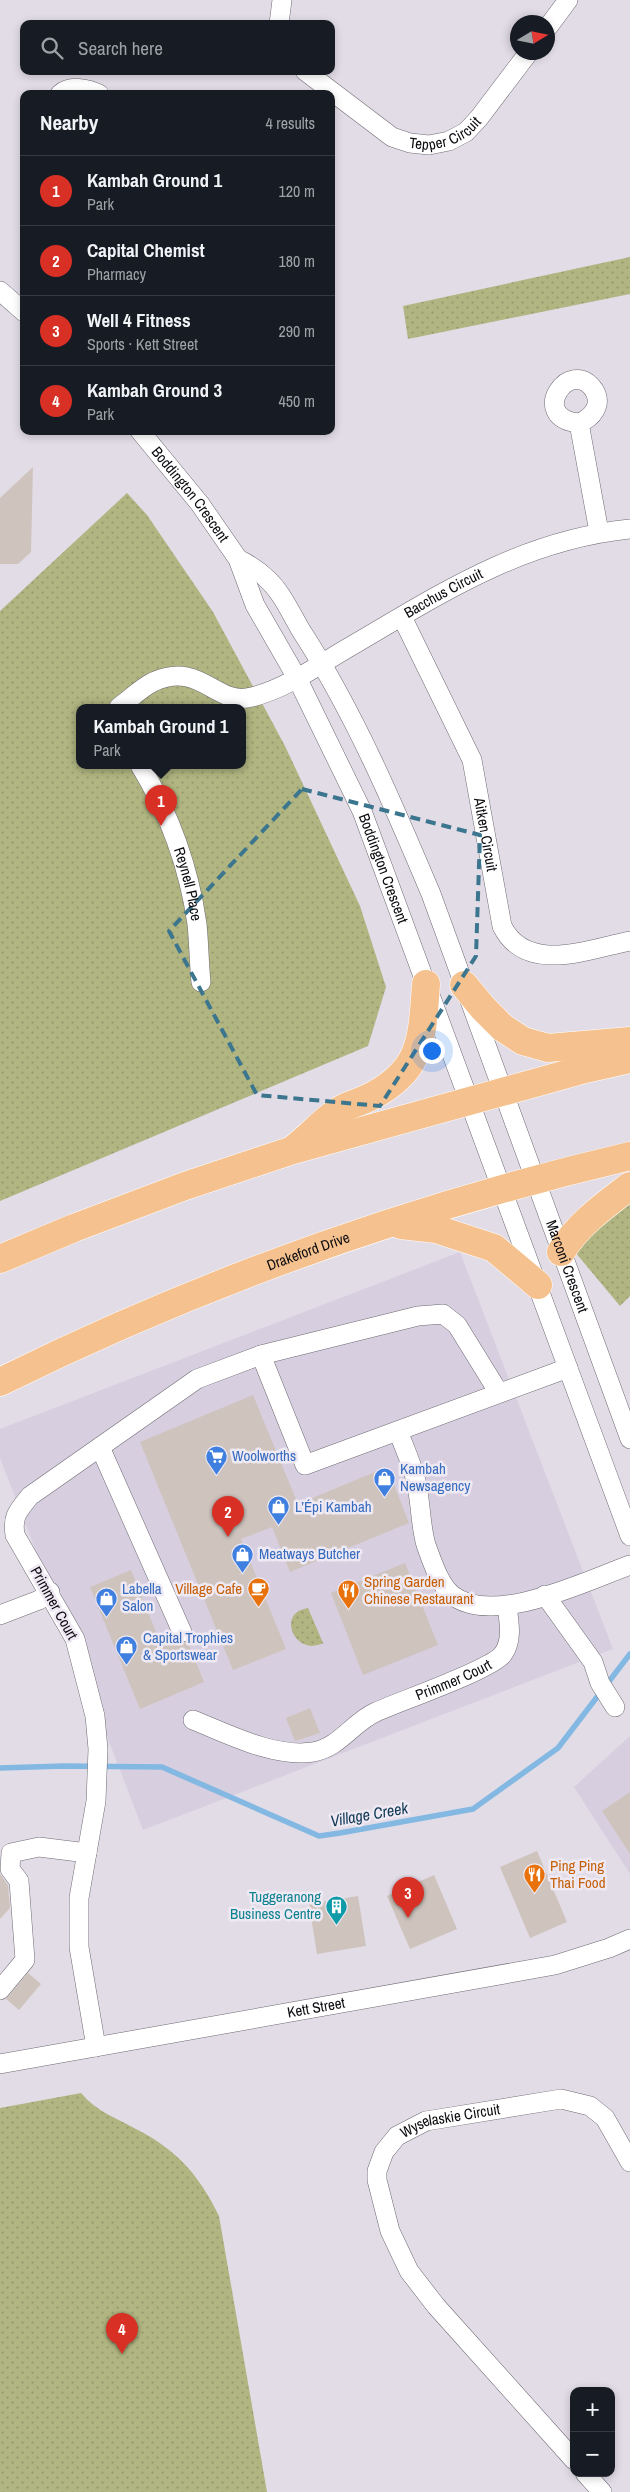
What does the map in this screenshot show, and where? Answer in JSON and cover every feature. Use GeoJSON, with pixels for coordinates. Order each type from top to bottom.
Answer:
{"type":"FeatureCollection","features":[{"type":"Feature","properties":{"kind":"highway"},"geometry":{"type":"LineString","coordinates":[[293,1150],[338,1111],[368,1099],[398,1081],[408,1071],[421,1035],[426,984]]}},
{"type":"Feature","properties":{"kind":"highway"},"geometry":{"type":"LineString","coordinates":[[464,985],[482,1008],[503,1028],[523,1041],[548,1048],[630,1041]]}},
{"type":"Feature","properties":{"kind":"highway"},"geometry":{"type":"LineString","coordinates":[[0,1259],[74,1228],[176,1190],[293,1150],[585,1069],[630,1059]]}},
{"type":"Feature","properties":{"kind":"highway","name":"Drakeford Drive"},"geometry":{"type":"LineString","coordinates":[[0,1382],[169,1306],[278,1262],[387,1224],[630,1156]]}},
{"type":"Feature","properties":{"kind":"highway"},"geometry":{"type":"LineString","coordinates":[[561,1252],[569,1239],[605,1204],[630,1186]]}},
{"type":"Feature","properties":{"kind":"highway"},"geometry":{"type":"LineString","coordinates":[[387,1224],[436,1228],[494,1248],[538,1285]]}},
{"type":"Feature","properties":{"kind":"street"},"geometry":{"type":"LineString","coordinates":[[280,20],[282,0]]}},
{"type":"Feature","properties":{"kind":"street"},"geometry":{"type":"LineString","coordinates":[[555,18],[568,0]]}},
{"type":"Feature","properties":{"kind":"street","name":"Tepper Circuit"},"geometry":{"type":"LineString","coordinates":[[336,104],[392,137],[410,143],[429,145],[449,141],[466,132],[479,118],[522,60]]}},
{"type":"Feature","properties":{"kind":"street","name":"Tepper Circuit"},"geometry":{"type":"LineString","coordinates":[[309,75],[323,90]]}},
{"type":"Feature","properties":{"kind":"street"},"geometry":{"type":"LineString","coordinates":[[71,90],[76,88],[91,90]]}},
{"type":"Feature","properties":{"kind":"street"},"geometry":{"type":"LineString","coordinates":[[0,291],[20,308]]}},
{"type":"Feature","properties":{"kind":"street"},"geometry":{"type":"LineString","coordinates":[[579,424],[599,532]]}},
{"type":"Feature","properties":{"kind":"street","name":"Boddington Crescent"},"geometry":{"type":"LineString","coordinates":[[143,435],[194,497],[238,559],[255,605],[297,678],[362,811],[502,1191]]}},
{"type":"Feature","properties":{"kind":"street","name":"Bacchus Circuit"},"geometry":{"type":"LineString","coordinates":[[297,678],[501,562],[525,553],[599,532],[630,529]]}},
{"type":"Feature","properties":{"kind":"street","name":"Boddington Crescent"},"geometry":{"type":"LineString","coordinates":[[238,559],[249,564],[274,587],[322,663],[348,710],[394,806],[431,894],[505,1092]]}},
{"type":"Feature","properties":{"kind":"street","name":"Aitken Circuit"},"geometry":{"type":"LineString","coordinates":[[402,617],[472,760],[502,926],[508,938],[525,951],[539,955],[555,955],[630,941]]}},
{"type":"Feature","properties":{"kind":"street"},"geometry":{"type":"LineString","coordinates":[[123,704],[151,683],[172,675],[195,677],[229,697],[250,698],[297,678]]}},
{"type":"Feature","properties":{"kind":"street","name":"Reynell Place"},"geometry":{"type":"LineString","coordinates":[[142,769],[155,790],[177,842],[192,897],[197,925],[201,982]]}},
{"type":"Feature","properties":{"kind":"street","name":"Marconi Crescent"},"geometry":{"type":"LineString","coordinates":[[505,1092],[561,1252],[630,1438]]}},
{"type":"Feature","properties":{"kind":"street"},"geometry":{"type":"LineString","coordinates":[[502,1191],[630,1536]]}},
{"type":"Feature","properties":{"kind":"street","name":"Primmer Court"},"geometry":{"type":"LineString","coordinates":[[96,2047],[79,1947],[79,1898],[96,1801],[98,1773],[98,1749],[93,1706],[76,1639],[15,1535],[13,1521],[19,1509],[30,1496],[197,1379],[261,1355],[418,1316],[443,1314],[456,1325],[499,1393]]}},
{"type":"Feature","properties":{"kind":"street"},"geometry":{"type":"LineString","coordinates":[[261,1355],[305,1465],[568,1368]]}},
{"type":"Feature","properties":{"kind":"street"},"geometry":{"type":"LineString","coordinates":[[398,1431],[416,1481],[426,1543],[442,1584],[453,1595],[467,1603],[484,1607],[507,1606],[545,1595],[630,1565]]}},
{"type":"Feature","properties":{"kind":"street"},"geometry":{"type":"LineString","coordinates":[[100,1447],[182,1632]]}},
{"type":"Feature","properties":{"kind":"street"},"geometry":{"type":"LineString","coordinates":[[0,1616],[39,1600],[50,1592]]}},
{"type":"Feature","properties":{"kind":"street"},"geometry":{"type":"LineString","coordinates":[[545,1595],[594,1662],[600,1683],[615,1707]]}},
{"type":"Feature","properties":{"kind":"street","name":"Primmer Court"},"geometry":{"type":"LineString","coordinates":[[193,1720],[272,1750],[286,1753],[314,1752],[334,1744],[373,1713],[494,1662],[508,1645],[510,1629],[507,1606]]}},
{"type":"Feature","properties":{"kind":"street"},"geometry":{"type":"LineString","coordinates":[[0,1990],[25,1960],[19,1880],[10,1869],[11,1853],[39,1847],[87,1853]]}},
{"type":"Feature","properties":{"kind":"street","name":"Kett Street"},"geometry":{"type":"LineString","coordinates":[[0,2064],[555,1965],[609,1948],[630,1939]]}},
{"type":"Feature","properties":{"kind":"street","name":"Wyselaskie Circuit"},"geometry":{"type":"LineString","coordinates":[[570,2456],[436,2306],[409,2271],[390,2231],[377,2180],[377,2171],[384,2152],[397,2136],[426,2121],[561,2099],[590,2106],[605,2118],[630,2162]]}},
{"type":"Feature","properties":{"kind":"street"},"geometry":{"type":"LineString","coordinates":[[589,2477],[602,2492]]}},
{"type":"Feature","properties":{"kind":"highlighted area"},"geometry":{"type":"Polygon","coordinates":[[[302,789],[480,835],[476,956],[380,1106],[257,1095],[169,931],[302,789]]]}},
{"type":"Feature","properties":{"kind":"shaded area"},"geometry":{"type":"Polygon","coordinates":[[[460,1252],[613,1649],[143,1830],[0,1458],[0,1429],[460,1252]]]}},
{"type":"Feature","properties":{"kind":"shaded area"},"geometry":{"type":"Polygon","coordinates":[[[630,1736],[630,1874],[574,1787],[630,1736]]]}},
{"type":"Feature","properties":{"kind":"green space"},"geometry":{"type":"Polygon","coordinates":[[[630,257],[630,294],[408,339],[403,306],[630,257]]]}},
{"type":"Feature","properties":{"kind":"green space"},"geometry":{"type":"Polygon","coordinates":[[[127,493],[147,515],[213,612],[285,746],[360,906],[386,987],[368,1046],[0,1201],[0,611],[127,493]]]}},
{"type":"Feature","properties":{"kind":"green space"},"geometry":{"type":"Polygon","coordinates":[[[630,1199],[630,1296],[620,1306],[575,1252],[582,1234],[630,1199]]]}},
{"type":"Feature","properties":{"kind":"green space"},"geometry":{"type":"Polygon","coordinates":[[[308,1608],[324,1643],[313,1646],[307,1645],[298,1640],[292,1632],[291,1622],[293,1617],[299,1611],[308,1608]]]}},
{"type":"Feature","properties":{"kind":"green space"},"geometry":{"type":"Polygon","coordinates":[[[81,2093],[93,2105],[151,2137],[175,2155],[195,2176],[219,2216],[267,2492],[0,2492],[0,2108],[81,2093]]]}},
{"type":"Feature","properties":{"kind":"building"},"geometry":{"type":"Polygon","coordinates":[[[33,467],[31,552],[18,564],[0,564],[0,498],[33,467]]]}},
{"type":"Feature","properties":{"kind":"building"},"geometry":{"type":"Polygon","coordinates":[[[253,1395],[298,1504],[387,1467],[409,1523],[290,1572],[272,1527],[241,1539],[286,1649],[233,1670],[140,1442],[253,1395]]]}},
{"type":"Feature","properties":{"kind":"building"},"geometry":{"type":"Polygon","coordinates":[[[405,1563],[438,1645],[363,1675],[331,1593],[405,1563]]]}},
{"type":"Feature","properties":{"kind":"building"},"geometry":{"type":"Polygon","coordinates":[[[131,1570],[162,1647],[176,1641],[188,1642],[204,1682],[140,1709],[90,1587],[131,1570]]]}},
{"type":"Feature","properties":{"kind":"building"},"geometry":{"type":"Polygon","coordinates":[[[310,1708],[320,1733],[295,1741],[286,1718],[310,1708]]]}},
{"type":"Feature","properties":{"kind":"building"},"geometry":{"type":"Polygon","coordinates":[[[630,1792],[630,1854],[602,1811],[630,1792]]]}},
{"type":"Feature","properties":{"kind":"building","name":"Ping Ping Thai Food"},"geometry":{"type":"Polygon","coordinates":[[[537,1851],[567,1922],[530,1938],[500,1867],[537,1851]]]}},
{"type":"Feature","properties":{"kind":"building"},"geometry":{"type":"Polygon","coordinates":[[[0,1874],[8,1885],[10,1908],[0,1919],[0,1874]]]}},
{"type":"Feature","properties":{"kind":"building"},"geometry":{"type":"Polygon","coordinates":[[[434,1875],[457,1929],[410,1949],[387,1896],[434,1875]]]}},
{"type":"Feature","properties":{"kind":"building","name":"Tuggeranong Business Centre"},"geometry":{"type":"Polygon","coordinates":[[[358,1896],[366,1946],[317,1954],[309,1904],[358,1896]]]}},
{"type":"Feature","properties":{"kind":"building"},"geometry":{"type":"Polygon","coordinates":[[[28,1973],[41,1984],[19,2010],[6,1999],[28,1973]]]}},
{"type":"Feature","properties":{"kind":"waterway","name":"Village Creek"},"geometry":{"type":"LineString","coordinates":[[0,1768],[64,1766],[162,1767],[319,1836],[473,1809],[558,1748],[630,1654]]}},
{"type":"Feature","properties":{"kind":"place","name":"Kambah Ground 1"},"geometry":{"type":"Point","coordinates":[161,826]}},
{"type":"Feature","properties":{"kind":"place","name":"Woolworths"},"geometry":{"type":"Point","coordinates":[216,1475]}},
{"type":"Feature","properties":{"kind":"place","name":"Kambah Newsagency"},"geometry":{"type":"Point","coordinates":[384,1497]}},
{"type":"Feature","properties":{"kind":"place","name":"L’Épi Kambah"},"geometry":{"type":"Point","coordinates":[279,1526]}},
{"type":"Feature","properties":{"kind":"place","name":"Capital Chemist"},"geometry":{"type":"Point","coordinates":[228,1537]}},
{"type":"Feature","properties":{"kind":"place","name":"Meatways Butcher"},"geometry":{"type":"Point","coordinates":[243,1573]}},
{"type":"Feature","properties":{"kind":"place","name":"Village Cafe"},"geometry":{"type":"Point","coordinates":[258,1608]}},
{"type":"Feature","properties":{"kind":"place","name":"Spring Garden Chinese Restaurant"},"geometry":{"type":"Point","coordinates":[348,1610]}},
{"type":"Feature","properties":{"kind":"place","name":"Labella Salon"},"geometry":{"type":"Point","coordinates":[106,1617]}},
{"type":"Feature","properties":{"kind":"place","name":"Capital Trophies & Sportswear"},"geometry":{"type":"Point","coordinates":[127,1666]}},
{"type":"Feature","properties":{"kind":"place","name":"Ping Ping Thai Food"},"geometry":{"type":"Point","coordinates":[534,1894]}},
{"type":"Feature","properties":{"kind":"place","name":"Well 4 Fitness"},"geometry":{"type":"Point","coordinates":[408,1918]}},
{"type":"Feature","properties":{"kind":"place","name":"Tuggeranong Business Centre"},"geometry":{"type":"Point","coordinates":[337,1925]}},
{"type":"Feature","properties":{"kind":"place","name":"Kambah Ground 3"},"geometry":{"type":"Point","coordinates":[122,2354]}}]}
